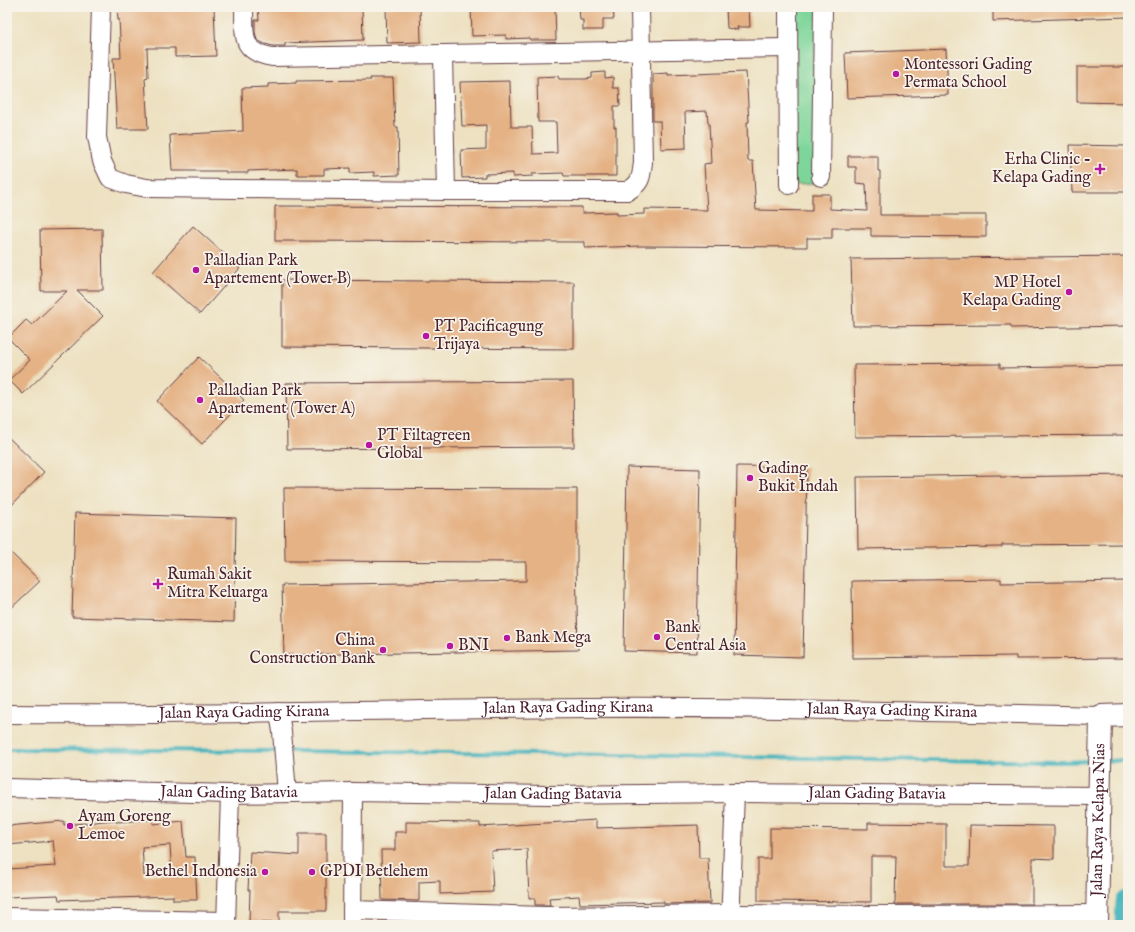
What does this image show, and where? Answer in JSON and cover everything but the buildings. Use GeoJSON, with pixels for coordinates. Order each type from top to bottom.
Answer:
{"type":"FeatureCollection","features":[{"type":"Feature","properties":{"kind":"main road","name":"Jalan Raya Gading Kirana"},"geometry":{"type":"LineString","coordinates":[[1102,716],[1128,715]]}},
{"type":"Feature","properties":{"kind":"main road","name":"Jalan Raya Kelapa Nias"},"geometry":{"type":"LineString","coordinates":[[1097,920],[1100,743],[1102,716]]}},
{"type":"Feature","properties":{"kind":"street"},"geometry":{"type":"LineString","coordinates":[[100,7],[97,137],[102,161],[110,178],[126,184],[147,188],[446,191],[628,190],[637,185],[641,178],[643,162],[640,7]]}},
{"type":"Feature","properties":{"kind":"street"},"geometry":{"type":"LineString","coordinates":[[244,7],[244,34],[246,43],[253,52],[263,56],[272,57],[640,52],[787,48]]}},
{"type":"Feature","properties":{"kind":"street"},"geometry":{"type":"LineString","coordinates":[[788,7],[787,48],[789,185]]}},
{"type":"Feature","properties":{"kind":"street"},"geometry":{"type":"LineString","coordinates":[[821,177],[823,7]]}},
{"type":"Feature","properties":{"kind":"street"},"geometry":{"type":"LineString","coordinates":[[443,55],[446,191]]}},
{"type":"Feature","properties":{"kind":"street","name":"Jalan Raya Gading Kirana"},"geometry":{"type":"LineString","coordinates":[[7,714],[608,708],[813,709],[1102,716]]}},
{"type":"Feature","properties":{"kind":"street"},"geometry":{"type":"LineString","coordinates":[[279,712],[286,786]]}},
{"type":"Feature","properties":{"kind":"street","name":"Jalan Gading Batavia"},"geometry":{"type":"LineString","coordinates":[[7,788],[230,794],[286,786],[353,792],[549,795],[1099,792]]}},
{"type":"Feature","properties":{"kind":"street"},"geometry":{"type":"LineString","coordinates":[[353,792],[352,917],[504,920],[1097,920]]}},
{"type":"Feature","properties":{"kind":"street"},"geometry":{"type":"LineString","coordinates":[[7,917],[226,923],[230,794]]}},
{"type":"Feature","properties":{"kind":"street"},"geometry":{"type":"LineString","coordinates":[[730,920],[735,794]]}},
{"type":"Feature","properties":{"kind":"green space"},"geometry":{"type":"Polygon","coordinates":[[[788,7],[824,7],[826,182],[789,185],[788,7]]]}},
{"type":"Feature","properties":{"kind":"waterway"},"geometry":{"type":"LineString","coordinates":[[7,749],[280,751]]}},
{"type":"Feature","properties":{"kind":"waterway"},"geometry":{"type":"LineString","coordinates":[[289,751],[1060,762],[1094,761]]}},
{"type":"Feature","properties":{"kind":"waterway"},"geometry":{"type":"LineString","coordinates":[[1106,761],[1128,760]]}},
{"type":"Feature","properties":{"kind":"waterway"},"geometry":{"type":"LineString","coordinates":[[1127,925],[1128,903]]}},
{"type":"Feature","properties":{"kind":"place","name":"Montessori Gading Permata School"},"geometry":{"type":"Point","coordinates":[896,74]}},
{"type":"Feature","properties":{"kind":"place","name":"Erha Clinic - Kelapa Gading"},"geometry":{"type":"Point","coordinates":[1100,169]}},
{"type":"Feature","properties":{"kind":"place","name":"Palladian Park Apartement (Tower B)"},"geometry":{"type":"Point","coordinates":[196,270]}},
{"type":"Feature","properties":{"kind":"place","name":"MP Hotel Kelapa Gading"},"geometry":{"type":"Point","coordinates":[1069,292]}},
{"type":"Feature","properties":{"kind":"place","name":"PT Pacificagung Trijaya"},"geometry":{"type":"Point","coordinates":[426,336]}},
{"type":"Feature","properties":{"kind":"place","name":"Palladian Park Apartement (Tower A)"},"geometry":{"type":"Point","coordinates":[200,400]}},
{"type":"Feature","properties":{"kind":"place","name":"PT Filtagreen Global"},"geometry":{"type":"Point","coordinates":[369,445]}},
{"type":"Feature","properties":{"kind":"place","name":"Gading Bukit Indah"},"geometry":{"type":"Point","coordinates":[750,478]}},
{"type":"Feature","properties":{"kind":"place","name":"Rumah Sakit Mitra Keluarga"},"geometry":{"type":"Point","coordinates":[158,584]}},
{"type":"Feature","properties":{"kind":"place","name":"Bank Central Asia"},"geometry":{"type":"Point","coordinates":[657,637]}},
{"type":"Feature","properties":{"kind":"place","name":"Bank Mega"},"geometry":{"type":"Point","coordinates":[507,638]}},
{"type":"Feature","properties":{"kind":"place","name":"BNI"},"geometry":{"type":"Point","coordinates":[450,646]}},
{"type":"Feature","properties":{"kind":"place","name":"China Construction Bank"},"geometry":{"type":"Point","coordinates":[383,650]}},
{"type":"Feature","properties":{"kind":"place","name":"Ayam Goreng Lemoe"},"geometry":{"type":"Point","coordinates":[70,826]}},
{"type":"Feature","properties":{"kind":"place","name":"Bethel Indonesia"},"geometry":{"type":"Point","coordinates":[265,872]}},
{"type":"Feature","properties":{"kind":"place","name":"GPDI Betlehem"},"geometry":{"type":"Point","coordinates":[312,872]}}]}
